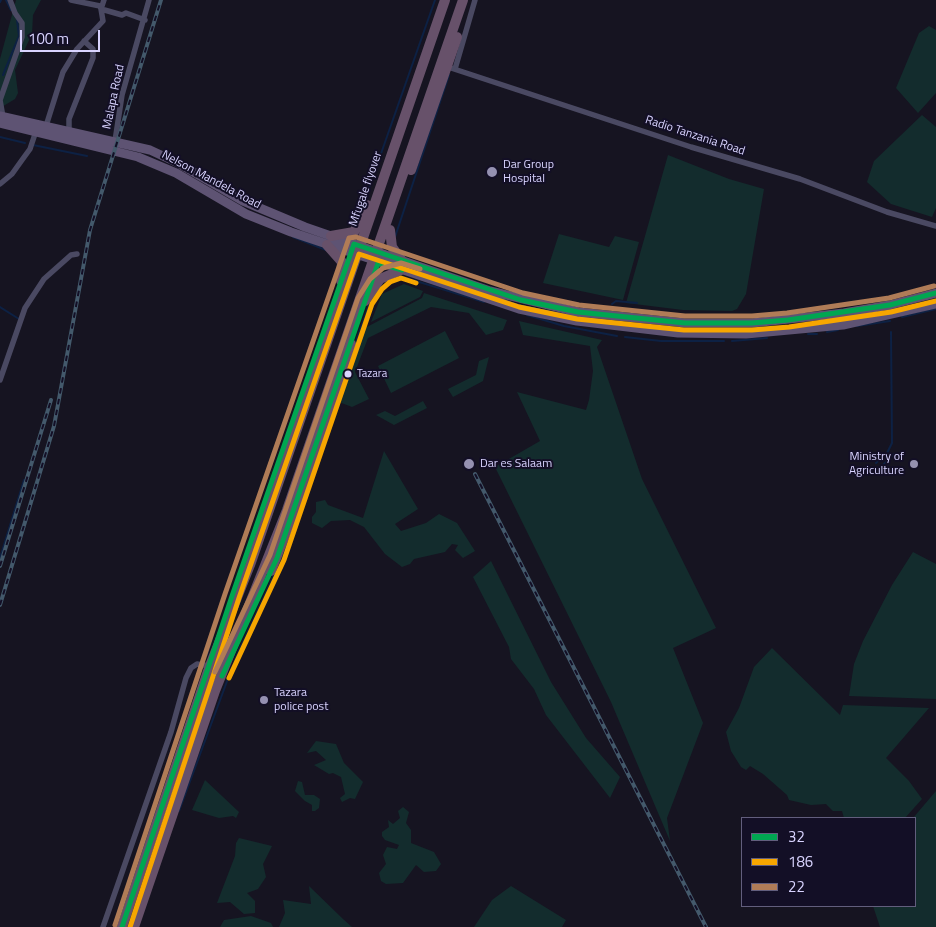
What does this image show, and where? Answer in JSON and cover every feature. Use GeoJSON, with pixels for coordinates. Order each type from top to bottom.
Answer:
{"type":"FeatureCollection","features":[{"type":"Feature","properties":{"kind":"highway"},"geometry":{"type":"LineString","coordinates":[[122,927],[238,580],[367,205],[440,0]]}},
{"type":"Feature","properties":{"kind":"highway","name":"Mfugale flyover"},"geometry":{"type":"LineString","coordinates":[[220,638],[250,565],[445,0]]}},
{"type":"Feature","properties":{"kind":"highway"},"geometry":{"type":"LineString","coordinates":[[134,927],[171,813],[231,652],[271,556],[462,0]]}},
{"type":"Feature","properties":{"kind":"highway"},"geometry":{"type":"LineString","coordinates":[[231,652],[277,558],[380,258],[451,68],[469,0]]}},
{"type":"Feature","properties":{"kind":"highway"},"geometry":{"type":"LineString","coordinates":[[341,281],[342,262],[329,240],[354,232],[367,205]]}},
{"type":"Feature","properties":{"kind":"highway"},"geometry":{"type":"LineString","coordinates":[[365,301],[380,279],[402,266],[392,247],[390,230]]}},
{"type":"Feature","properties":{"kind":"main road","name":"Nelson Mandela Road"},"geometry":{"type":"LineString","coordinates":[[1,119],[115,141],[163,155],[244,201],[329,240],[519,309],[577,321],[678,333],[728,334],[843,325],[936,304]]}},
{"type":"Feature","properties":{"kind":"main road","name":"Nelson Mandela Road"},"geometry":{"type":"LineString","coordinates":[[40,127],[156,163],[246,214],[329,240]]}},
{"type":"Feature","properties":{"kind":"main road","name":"Nelson Mandela Road"},"geometry":{"type":"LineString","coordinates":[[402,266],[521,300],[578,312],[685,323],[742,323],[788,320],[890,305],[936,293]]}},
{"type":"Feature","properties":{"kind":"street"},"geometry":{"type":"LineString","coordinates":[[1,119],[0,100],[22,37],[22,23],[15,13],[10,0]]}},
{"type":"Feature","properties":{"kind":"street"},"geometry":{"type":"LineString","coordinates":[[71,0],[100,6],[102,9],[122,15],[126,13],[145,20]]}},
{"type":"Feature","properties":{"kind":"street"},"geometry":{"type":"LineString","coordinates":[[0,184],[12,174],[30,149],[63,73],[84,40],[101,26],[104,0]]}},
{"type":"Feature","properties":{"kind":"street","name":"Malapa Road"},"geometry":{"type":"LineString","coordinates":[[115,141],[127,75],[145,20],[149,0]]}},
{"type":"Feature","properties":{"kind":"street"},"geometry":{"type":"LineString","coordinates":[[451,68],[476,0]]}},
{"type":"Feature","properties":{"kind":"street"},"geometry":{"type":"LineString","coordinates":[[69,131],[69,119],[93,58],[93,49],[84,40]]}},
{"type":"Feature","properties":{"kind":"street","name":"Radio Tanzania Road"},"geometry":{"type":"LineString","coordinates":[[451,68],[691,147],[800,179],[887,212],[936,226]]}},
{"type":"Feature","properties":{"kind":"street"},"geometry":{"type":"LineString","coordinates":[[0,380],[25,308],[44,279],[71,254],[77,254]]}},
{"type":"Feature","properties":{"kind":"street"},"geometry":{"type":"LineString","coordinates":[[103,927],[171,732],[186,678],[191,668],[197,664],[210,666]]}},
{"type":"Feature","properties":{"kind":"green space"},"geometry":{"type":"Polygon","coordinates":[[[16,0],[41,0],[33,15],[32,34],[15,70],[18,93],[15,99],[0,108],[0,59],[16,0]]]}},
{"type":"Feature","properties":{"kind":"green space"},"geometry":{"type":"Polygon","coordinates":[[[929,26],[936,30],[936,93],[918,113],[896,88],[919,33],[929,26]]]}},
{"type":"Feature","properties":{"kind":"green space"},"geometry":{"type":"Polygon","coordinates":[[[922,115],[936,127],[936,208],[932,217],[891,204],[867,182],[874,161],[922,115]]]}},
{"type":"Feature","properties":{"kind":"green space"},"geometry":{"type":"Polygon","coordinates":[[[668,155],[729,179],[764,189],[746,294],[737,309],[732,311],[683,310],[626,303],[668,155]]]}},
{"type":"Feature","properties":{"kind":"green space"},"geometry":{"type":"Polygon","coordinates":[[[559,234],[609,247],[615,236],[639,242],[623,300],[543,283],[559,234]]]}},
{"type":"Feature","properties":{"kind":"green space"},"geometry":{"type":"Polygon","coordinates":[[[404,284],[423,291],[420,297],[371,322],[382,294],[404,284]]]}},
{"type":"Feature","properties":{"kind":"green space"},"geometry":{"type":"Polygon","coordinates":[[[424,293],[507,320],[503,330],[486,335],[469,313],[431,307],[368,338],[355,372],[369,399],[352,407],[339,402],[363,329],[422,298],[424,293]]]}},
{"type":"Feature","properties":{"kind":"green space"},"geometry":{"type":"Polygon","coordinates":[[[519,321],[602,340],[597,347],[642,479],[716,628],[673,648],[703,723],[667,818],[670,841],[611,702],[495,467],[540,441],[517,392],[586,410],[589,400],[593,371],[590,346],[523,335],[519,321]]]}},
{"type":"Feature","properties":{"kind":"green space"},"geometry":{"type":"Polygon","coordinates":[[[445,331],[459,358],[391,393],[378,366],[445,331]]]}},
{"type":"Feature","properties":{"kind":"green space"},"geometry":{"type":"Polygon","coordinates":[[[489,357],[483,381],[453,397],[448,389],[476,375],[479,361],[489,357]]]}},
{"type":"Feature","properties":{"kind":"green space"},"geometry":{"type":"Polygon","coordinates":[[[423,401],[427,408],[394,425],[376,415],[385,411],[395,416],[423,401]]]}},
{"type":"Feature","properties":{"kind":"green space"},"geometry":{"type":"Polygon","coordinates":[[[384,451],[418,509],[395,524],[401,531],[426,523],[439,514],[457,523],[475,551],[463,558],[455,550],[458,545],[452,544],[445,552],[414,559],[410,564],[402,567],[385,554],[364,527],[350,520],[331,521],[322,528],[312,523],[312,517],[316,512],[316,502],[325,500],[328,505],[363,518],[384,451]]]}},
{"type":"Feature","properties":{"kind":"green space"},"geometry":{"type":"Polygon","coordinates":[[[913,552],[936,564],[936,699],[849,696],[854,664],[863,641],[892,585],[913,552]]]}},
{"type":"Feature","properties":{"kind":"green space"},"geometry":{"type":"Polygon","coordinates":[[[491,561],[551,682],[586,738],[620,777],[610,798],[546,715],[534,689],[511,659],[509,647],[473,577],[491,561]]]}},
{"type":"Feature","properties":{"kind":"green space"},"geometry":{"type":"Polygon","coordinates":[[[772,648],[840,715],[843,705],[929,708],[886,758],[909,781],[922,799],[906,817],[844,817],[842,811],[833,811],[826,804],[811,805],[789,800],[787,795],[763,774],[750,766],[746,770],[741,767],[731,751],[726,732],[739,708],[754,667],[772,648]]]}},
{"type":"Feature","properties":{"kind":"green space"},"geometry":{"type":"Polygon","coordinates":[[[316,741],[336,744],[344,763],[363,782],[355,799],[350,798],[342,802],[340,798],[345,794],[341,777],[333,773],[329,774],[314,765],[326,760],[316,751],[307,753],[316,741]]]}},
{"type":"Feature","properties":{"kind":"green space"},"geometry":{"type":"Polygon","coordinates":[[[205,780],[239,812],[236,818],[233,816],[219,818],[192,810],[205,780]]]}},
{"type":"Feature","properties":{"kind":"green space"},"geometry":{"type":"Polygon","coordinates":[[[298,781],[302,782],[305,795],[314,795],[320,799],[319,808],[315,811],[312,811],[312,805],[295,791],[298,781]]]}},
{"type":"Feature","properties":{"kind":"green space"},"geometry":{"type":"Polygon","coordinates":[[[936,791],[936,927],[880,927],[873,907],[916,907],[916,817],[914,817],[936,791]]]}},
{"type":"Feature","properties":{"kind":"green space"},"geometry":{"type":"Polygon","coordinates":[[[403,807],[409,812],[406,823],[411,830],[411,843],[434,852],[441,864],[436,871],[424,872],[416,865],[403,883],[386,884],[381,881],[379,873],[386,864],[383,855],[387,847],[397,849],[399,845],[385,840],[382,832],[389,827],[388,820],[393,824],[400,818],[398,811],[403,807]]]}},
{"type":"Feature","properties":{"kind":"green space"},"geometry":{"type":"Polygon","coordinates":[[[239,838],[272,846],[263,864],[266,877],[258,889],[247,893],[255,901],[255,913],[244,914],[230,902],[217,903],[235,856],[236,843],[239,838]]]}},
{"type":"Feature","properties":{"kind":"green space"},"geometry":{"type":"Polygon","coordinates":[[[309,886],[352,927],[279,927],[285,913],[283,900],[311,904],[309,886]]]}},
{"type":"Feature","properties":{"kind":"green space"},"geometry":{"type":"Polygon","coordinates":[[[511,886],[566,920],[562,927],[474,927],[492,900],[511,886]]]}},
{"type":"Feature","properties":{"kind":"green space"},"geometry":{"type":"Polygon","coordinates":[[[251,916],[271,923],[273,927],[220,927],[224,920],[251,916]]]}},
{"type":"Feature","properties":{"kind":"waterway"},"geometry":{"type":"LineString","coordinates":[[6,0],[11,10]]}},
{"type":"Feature","properties":{"kind":"waterway"},"geometry":{"type":"LineString","coordinates":[[364,202],[435,0]]}},
{"type":"Feature","properties":{"kind":"waterway"},"geometry":{"type":"LineString","coordinates":[[3,75],[19,36],[17,20]]}},
{"type":"Feature","properties":{"kind":"waterway"},"geometry":{"type":"LineString","coordinates":[[395,237],[449,75]]}},
{"type":"Feature","properties":{"kind":"waterway"},"geometry":{"type":"LineString","coordinates":[[0,137],[25,143]]}},
{"type":"Feature","properties":{"kind":"waterway"},"geometry":{"type":"LineString","coordinates":[[33,145],[87,156]]}},
{"type":"Feature","properties":{"kind":"waterway"},"geometry":{"type":"LineString","coordinates":[[293,237],[326,250]]}},
{"type":"Feature","properties":{"kind":"waterway"},"geometry":{"type":"LineString","coordinates":[[400,276],[484,302]]}},
{"type":"Feature","properties":{"kind":"waterway"},"geometry":{"type":"LineString","coordinates":[[612,304],[616,301],[637,303]]}},
{"type":"Feature","properties":{"kind":"waterway"},"geometry":{"type":"LineString","coordinates":[[355,344],[370,302]]}},
{"type":"Feature","properties":{"kind":"waterway"},"geometry":{"type":"LineString","coordinates":[[0,307],[19,319]]}},
{"type":"Feature","properties":{"kind":"waterway"},"geometry":{"type":"LineString","coordinates":[[902,317],[936,309]]}},
{"type":"Feature","properties":{"kind":"waterway"},"geometry":{"type":"LineString","coordinates":[[527,315],[564,326],[617,336]]}},
{"type":"Feature","properties":{"kind":"waterway"},"geometry":{"type":"LineString","coordinates":[[857,326],[890,321]]}},
{"type":"Feature","properties":{"kind":"waterway"},"geometry":{"type":"LineString","coordinates":[[827,332],[838,330]]}},
{"type":"Feature","properties":{"kind":"waterway"},"geometry":{"type":"LineString","coordinates":[[876,463],[887,453],[892,443],[891,332]]}},
{"type":"Feature","properties":{"kind":"waterway"},"geometry":{"type":"LineString","coordinates":[[808,334],[817,334]]}},
{"type":"Feature","properties":{"kind":"waterway"},"geometry":{"type":"LineString","coordinates":[[625,337],[661,341],[724,341]]}},
{"type":"Feature","properties":{"kind":"waterway"},"geometry":{"type":"LineString","coordinates":[[732,341],[767,338]]}},
{"type":"Feature","properties":{"kind":"waterway"},"geometry":{"type":"LineString","coordinates":[[880,468],[894,454],[897,454]]}},
{"type":"Feature","properties":{"kind":"waterway"},"geometry":{"type":"LineString","coordinates":[[0,558],[24,480]]}},
{"type":"Feature","properties":{"kind":"waterway"},"geometry":{"type":"LineString","coordinates":[[279,564],[287,545]]}},
{"type":"Feature","properties":{"kind":"waterway"},"geometry":{"type":"LineString","coordinates":[[179,811],[236,657],[275,573]]}},
{"type":"Feature","properties":{"kind":"waterway"},"geometry":{"type":"LineString","coordinates":[[207,655],[213,635]]}},
{"type":"Feature","properties":{"kind":"waterway"},"geometry":{"type":"LineString","coordinates":[[195,689],[199,677]]}},
{"type":"Feature","properties":{"kind":"waterway"},"geometry":{"type":"LineString","coordinates":[[115,927],[158,805]]}},
{"type":"Feature","properties":{"kind":"railway"},"geometry":{"type":"LineString","coordinates":[[0,605],[54,426],[90,230],[161,0]]}},
{"type":"Feature","properties":{"kind":"railway"},"geometry":{"type":"LineString","coordinates":[[0,566],[51,400]]}},
{"type":"Feature","properties":{"kind":"railway"},"geometry":{"type":"LineString","coordinates":[[475,474],[706,927]]}},
{"type":"Feature","properties":{"kind":"transit line","name":"22"},"geometry":{"type":"LineString","coordinates":[[115,925],[225,594],[349,238],[356,237],[523,293],[579,305],[685,316],[752,316],[787,313],[889,298],[934,286]]}},
{"type":"Feature","properties":{"kind":"transit line","name":"32"},"geometry":{"type":"LineString","coordinates":[[122,927],[232,596],[354,244],[521,300],[578,312],[685,323],[752,323],[788,320],[890,305],[936,293]]}},
{"type":"Feature","properties":{"kind":"transit line","name":"186"},"geometry":{"type":"LineString","coordinates":[[130,927],[239,598],[359,254],[519,307],[577,319],[684,330],[752,330],[789,327],[891,312],[936,301]]}},
{"type":"Feature","properties":{"kind":"transit line","name":"32"},"geometry":{"type":"LineString","coordinates":[[222,676],[277,558],[378,263],[402,270]]}},
{"type":"Feature","properties":{"kind":"transit line","name":"22"},"geometry":{"type":"LineString","coordinates":[[215,672],[270,555],[358,298],[370,279],[383,268],[401,263],[420,269]]}},
{"type":"Feature","properties":{"kind":"transit line","name":"186"},"geometry":{"type":"LineString","coordinates":[[229,678],[284,560],[372,304],[382,289],[390,282],[401,278],[416,283]]}},
{"type":"Feature","properties":{"kind":"place","name":"Dar Group Hospital"},"geometry":{"type":"Point","coordinates":[492,172]}},
{"type":"Feature","properties":{"kind":"place","name":"Tazara"},"geometry":{"type":"Point","coordinates":[348,374]}},
{"type":"Feature","properties":{"kind":"place","name":"Dar es Salaam"},"geometry":{"type":"Point","coordinates":[469,464]}},
{"type":"Feature","properties":{"kind":"place","name":"Ministry of Agriculture"},"geometry":{"type":"Point","coordinates":[914,464]}},
{"type":"Feature","properties":{"kind":"place","name":"Tazara police post"},"geometry":{"type":"Point","coordinates":[264,700]}}]}
